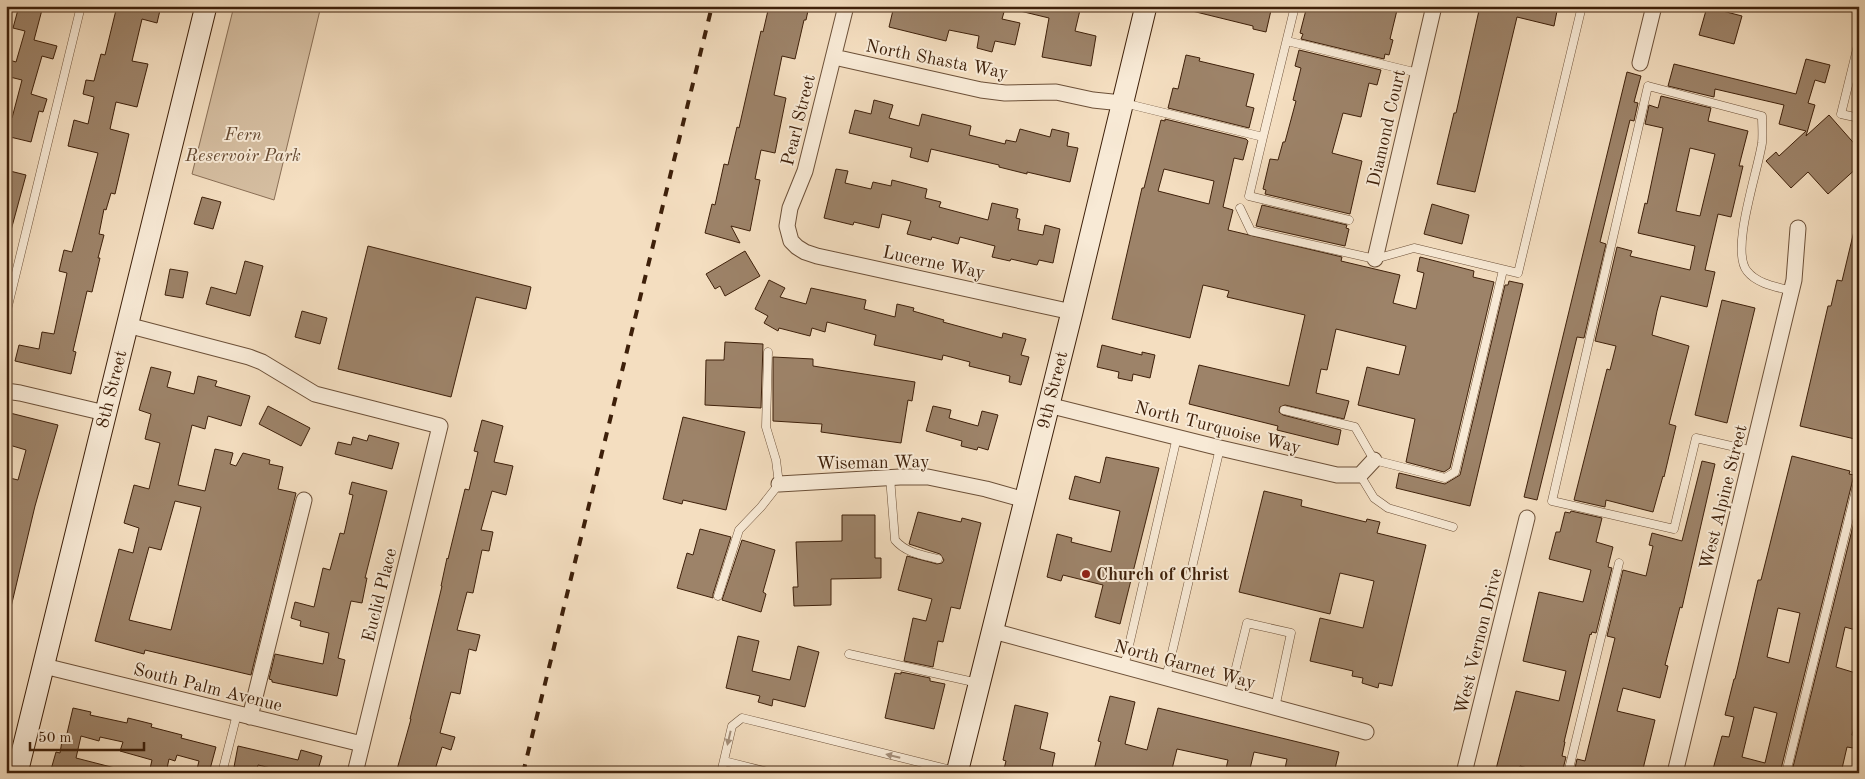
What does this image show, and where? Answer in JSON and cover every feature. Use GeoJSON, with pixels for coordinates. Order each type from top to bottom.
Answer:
{"type":"FeatureCollection","features":[{"type":"Feature","properties":{"kind":"street","name":"8th Street"},"geometry":{"type":"LineString","coordinates":[[18,773],[206,6]]}},
{"type":"Feature","properties":{"kind":"street","name":"Pearl Street"},"geometry":{"type":"LineString","coordinates":[[791,241],[787,226],[788,217],[805,171],[846,6]]}},
{"type":"Feature","properties":{"kind":"street","name":"9th Street"},"geometry":{"type":"LineString","coordinates":[[957,772],[1146,6]]}},
{"type":"Feature","properties":{"kind":"street","name":"Diamond Court"},"geometry":{"type":"LineString","coordinates":[[1375,259],[1434,6]]}},
{"type":"Feature","properties":{"kind":"street"},"geometry":{"type":"LineString","coordinates":[[1640,63],[1654,6]]}},
{"type":"Feature","properties":{"kind":"street","name":"North Shasta Way"},"geometry":{"type":"LineString","coordinates":[[834,57],[981,90],[1005,93],[1051,92],[1093,100],[1122,102]]}},
{"type":"Feature","properties":{"kind":"street","name":"West Alpine Street"},"geometry":{"type":"LineString","coordinates":[[1676,773],[1792,291],[1798,228]]}},
{"type":"Feature","properties":{"kind":"street","name":"Lucerne Way"},"geometry":{"type":"LineString","coordinates":[[791,241],[796,247],[817,256],[1072,312]]}},
{"type":"Feature","properties":{"kind":"street","name":"Euclid Place"},"geometry":{"type":"LineString","coordinates":[[127,325],[249,356],[315,394],[440,426],[355,773]]}},
{"type":"Feature","properties":{"kind":"street"},"geometry":{"type":"LineString","coordinates":[[6,392],[20,393],[105,413]]}},
{"type":"Feature","properties":{"kind":"street","name":"North Turquoise Way"},"geometry":{"type":"LineString","coordinates":[[1048,405],[1337,475],[1360,475]]}},
{"type":"Feature","properties":{"kind":"street"},"geometry":{"type":"LineString","coordinates":[[1360,475],[1374,460]]}},
{"type":"Feature","properties":{"kind":"street","name":"Wiseman Way"},"geometry":{"type":"LineString","coordinates":[[779,484],[928,477],[986,489],[1025,500]]}},
{"type":"Feature","properties":{"kind":"street"},"geometry":{"type":"LineString","coordinates":[[244,715],[304,500]]}},
{"type":"Feature","properties":{"kind":"street","name":"West Vernon Drive"},"geometry":{"type":"LineString","coordinates":[[1464,773],[1527,518]]}},
{"type":"Feature","properties":{"kind":"street","name":"North Garnet Way"},"geometry":{"type":"LineString","coordinates":[[993,631],[1366,732]]}},
{"type":"Feature","properties":{"kind":"street","name":"South Palm Avenue"},"geometry":{"type":"LineString","coordinates":[[44,666],[362,744]]}},
{"type":"Feature","properties":{"kind":"lane"},"geometry":{"type":"LineString","coordinates":[[6,314],[82,6]]}},
{"type":"Feature","properties":{"kind":"lane"},"geometry":{"type":"LineString","coordinates":[[1295,6],[1249,196],[1349,220]]}},
{"type":"Feature","properties":{"kind":"lane"},"geometry":{"type":"LineString","coordinates":[[1240,208],[1251,230],[1375,259],[1414,248],[1518,273],[1582,6]]}},
{"type":"Feature","properties":{"kind":"lane"},"geometry":{"type":"LineString","coordinates":[[1287,41],[1418,73]]}},
{"type":"Feature","properties":{"kind":"lane"},"geometry":{"type":"LineString","coordinates":[[1859,41],[1857,59],[1841,114],[1859,118]]}},
{"type":"Feature","properties":{"kind":"lane"},"geometry":{"type":"LineString","coordinates":[[1753,451],[1696,438],[1674,529],[1552,501],[1648,86],[1762,116],[1762,142],[1742,233],[1741,256],[1746,271],[1761,282],[1792,291]]}},
{"type":"Feature","properties":{"kind":"lane"},"geometry":{"type":"LineString","coordinates":[[1122,102],[1262,137]]}},
{"type":"Feature","properties":{"kind":"lane"},"geometry":{"type":"LineString","coordinates":[[1284,410],[1355,427],[1374,460],[1444,478],[1455,472],[1504,270]]}},
{"type":"Feature","properties":{"kind":"lane"},"geometry":{"type":"LineString","coordinates":[[718,596],[739,530],[761,507],[779,484],[776,460],[766,427],[768,352]]}},
{"type":"Feature","properties":{"kind":"lane"},"geometry":{"type":"LineString","coordinates":[[1124,667],[1177,437]]}},
{"type":"Feature","properties":{"kind":"lane"},"geometry":{"type":"LineString","coordinates":[[1166,678],[1220,448]]}},
{"type":"Feature","properties":{"kind":"lane"},"geometry":{"type":"LineString","coordinates":[[1360,475],[1374,498],[1388,508],[1453,526]]}},
{"type":"Feature","properties":{"kind":"lane"},"geometry":{"type":"LineString","coordinates":[[890,478],[894,540],[901,547],[911,552],[938,559]]}},
{"type":"Feature","properties":{"kind":"lane"},"geometry":{"type":"LineString","coordinates":[[1786,773],[1859,478]]}},
{"type":"Feature","properties":{"kind":"lane"},"geometry":{"type":"LineString","coordinates":[[1568,773],[1619,564]]}},
{"type":"Feature","properties":{"kind":"lane"},"geometry":{"type":"LineString","coordinates":[[1229,696],[1247,623],[1291,633],[1275,708]]}},
{"type":"Feature","properties":{"kind":"lane"},"geometry":{"type":"LineString","coordinates":[[849,654],[980,684]]}},
{"type":"Feature","properties":{"kind":"lane"},"geometry":{"type":"LineString","coordinates":[[222,773],[244,715]]}},
{"type":"Feature","properties":{"kind":"lane"},"geometry":{"type":"LineString","coordinates":[[721,773],[732,726],[742,718],[957,772]]}},
{"type":"Feature","properties":{"kind":"lane"},"geometry":{"type":"LineString","coordinates":[[724,761],[772,773]]}},
{"type":"Feature","properties":{"kind":"green space","name":"Fern Reservoir Park"},"geometry":{"type":"Polygon","coordinates":[[[234,6],[321,6],[274,200],[192,174],[234,6]]]}},
{"type":"Feature","properties":{"kind":"building"},"geometry":{"type":"Polygon","coordinates":[[[19,6],[43,6],[34,40],[57,46],[53,59],[42,56],[31,94],[47,99],[43,112],[39,111],[31,142],[6,136],[6,116],[12,118],[22,80],[6,76],[6,59],[16,62],[25,31],[13,28],[19,6]]]}},
{"type":"Feature","properties":{"kind":"building"},"geometry":{"type":"Polygon","coordinates":[[[117,6],[161,6],[157,23],[142,19],[132,61],[148,64],[137,107],[116,102],[110,129],[129,134],[115,194],[111,193],[106,210],[104,209],[99,234],[104,235],[98,258],[100,258],[92,292],[87,291],[73,351],[76,352],[71,374],[15,361],[19,345],[39,349],[42,332],[54,334],[67,273],[59,271],[64,250],[72,252],[98,153],[68,146],[74,120],[88,124],[94,97],[83,94],[86,80],[94,81],[101,54],[105,55],[117,6]]]}},
{"type":"Feature","properties":{"kind":"building"},"geometry":{"type":"Polygon","coordinates":[[[769,6],[809,6],[795,59],[782,56],[774,95],[786,98],[775,153],[761,150],[755,179],[760,180],[750,231],[731,226],[740,243],[705,233],[712,204],[715,205],[724,164],[728,165],[737,127],[739,128],[761,31],[763,32],[769,6]]]}},
{"type":"Feature","properties":{"kind":"building"},"geometry":{"type":"Polygon","coordinates":[[[894,6],[966,6],[985,10],[986,8],[1004,12],[1002,19],[1020,23],[1015,45],[995,41],[992,52],[977,48],[979,36],[949,30],[946,41],[889,27],[894,6]]]}},
{"type":"Feature","properties":{"kind":"building"},"geometry":{"type":"Polygon","coordinates":[[[1021,6],[1081,6],[1075,31],[1096,36],[1091,66],[1042,57],[1049,18],[1020,11],[1021,6]]]}},
{"type":"Feature","properties":{"kind":"building"},"geometry":{"type":"Polygon","coordinates":[[[1193,6],[1272,6],[1266,32],[1253,29],[1253,26],[1192,11],[1193,6]]]}},
{"type":"Feature","properties":{"kind":"building"},"geometry":{"type":"Polygon","coordinates":[[[1307,6],[1398,6],[1390,39],[1393,40],[1389,55],[1385,54],[1384,59],[1301,39],[1303,34],[1300,33],[1307,6]]]}},
{"type":"Feature","properties":{"kind":"building"},"geometry":{"type":"Polygon","coordinates":[[[1480,6],[1558,6],[1554,26],[1517,17],[1475,192],[1437,184],[1454,113],[1456,113],[1480,6]]]}},
{"type":"Feature","properties":{"kind":"building"},"geometry":{"type":"Polygon","coordinates":[[[1707,7],[1742,16],[1734,44],[1699,35],[1707,7]]]}},
{"type":"Feature","properties":{"kind":"building"},"geometry":{"type":"Polygon","coordinates":[[[1299,50],[1381,70],[1377,85],[1369,83],[1361,117],[1343,113],[1332,153],[1362,161],[1350,214],[1265,194],[1266,190],[1263,189],[1270,159],[1278,160],[1283,142],[1285,142],[1296,101],[1293,100],[1301,68],[1295,66],[1299,50]]]}},
{"type":"Feature","properties":{"kind":"building"},"geometry":{"type":"Polygon","coordinates":[[[1186,55],[1200,58],[1199,61],[1254,74],[1246,106],[1254,108],[1249,128],[1168,108],[1173,88],[1178,89],[1186,55]]]}},
{"type":"Feature","properties":{"kind":"building"},"geometry":{"type":"Polygon","coordinates":[[[1806,59],[1830,65],[1825,83],[1815,80],[1808,103],[1815,105],[1806,136],[1829,115],[1859,149],[1859,166],[1828,194],[1808,172],[1791,188],[1766,161],[1776,152],[1779,156],[1806,131],[1779,124],[1784,105],[1715,89],[1714,97],[1668,86],[1674,64],[1796,94],[1806,59]]]}},
{"type":"Feature","properties":{"kind":"building"},"geometry":{"type":"Polygon","coordinates":[[[1627,72],[1641,76],[1634,102],[1638,103],[1634,121],[1630,120],[1600,242],[1606,244],[1584,338],[1577,337],[1537,500],[1524,497],[1627,72]]]}},
{"type":"Feature","properties":{"kind":"building"},"geometry":{"type":"Polygon","coordinates":[[[1661,96],[1711,108],[1708,121],[1748,131],[1739,166],[1743,166],[1731,217],[1718,214],[1705,270],[1715,272],[1707,307],[1661,296],[1657,311],[1652,335],[1689,346],[1669,424],[1676,426],[1664,477],[1653,512],[1606,500],[1605,507],[1574,500],[1607,369],[1610,370],[1616,346],[1595,341],[1617,247],[1632,251],[1630,256],[1690,270],[1695,246],[1638,233],[1645,203],[1647,204],[1663,128],[1645,124],[1649,105],[1658,108],[1661,96]],[[1690,148],[1676,211],[1700,216],[1715,154],[1690,148]]]}},
{"type":"Feature","properties":{"kind":"building"},"geometry":{"type":"Polygon","coordinates":[[[874,100],[893,105],[889,118],[919,126],[922,114],[971,126],[969,135],[1005,144],[1006,140],[1016,142],[1020,129],[1050,137],[1052,129],[1069,133],[1067,146],[1078,148],[1070,182],[1027,172],[1027,174],[999,167],[999,165],[931,149],[928,162],[910,157],[912,148],[849,133],[855,110],[871,114],[874,100]]]}},
{"type":"Feature","properties":{"kind":"building"},"geometry":{"type":"Polygon","coordinates":[[[1165,119],[1248,141],[1243,160],[1234,158],[1223,207],[1233,210],[1228,230],[1342,257],[1341,261],[1400,275],[1393,303],[1416,309],[1424,273],[1417,271],[1420,257],[1474,271],[1473,277],[1494,282],[1450,468],[1444,472],[1406,462],[1415,419],[1358,405],[1367,367],[1399,375],[1406,346],[1336,329],[1327,370],[1321,369],[1316,393],[1349,401],[1344,419],[1285,405],[1280,407],[1279,412],[1283,415],[1341,430],[1338,445],[1277,430],[1278,426],[1189,404],[1199,365],[1289,386],[1305,315],[1227,297],[1229,291],[1203,285],[1190,338],[1112,319],[1142,188],[1144,188],[1161,120],[1165,121],[1165,119]],[[1164,169],[1158,191],[1209,204],[1214,181],[1164,169]]]}},
{"type":"Feature","properties":{"kind":"building"},"geometry":{"type":"Polygon","coordinates":[[[836,169],[848,171],[845,183],[871,189],[873,182],[891,186],[892,180],[927,189],[925,198],[941,202],[939,207],[988,220],[992,203],[1018,209],[1016,218],[1020,219],[1018,230],[1043,235],[1045,225],[1060,229],[1053,263],[1039,260],[1037,265],[992,257],[995,246],[960,237],[958,244],[932,237],[931,240],[907,234],[911,221],[882,214],[879,228],[854,222],[853,225],[824,218],[836,169]]]}},
{"type":"Feature","properties":{"kind":"building"},"geometry":{"type":"Polygon","coordinates":[[[6,170],[26,175],[10,234],[6,234],[6,170]]]}},
{"type":"Feature","properties":{"kind":"building"},"geometry":{"type":"Polygon","coordinates":[[[202,197],[221,202],[213,229],[194,224],[202,197]]]}},
{"type":"Feature","properties":{"kind":"building"},"geometry":{"type":"Polygon","coordinates":[[[1432,204],[1469,215],[1462,244],[1424,234],[1432,204]]]}},
{"type":"Feature","properties":{"kind":"building"},"geometry":{"type":"Polygon","coordinates":[[[1262,205],[1347,225],[1346,228],[1349,229],[1345,246],[1256,226],[1262,205]]]}},
{"type":"Feature","properties":{"kind":"building"},"geometry":{"type":"Polygon","coordinates":[[[1854,231],[1859,232],[1859,440],[1800,426],[1828,306],[1831,306],[1837,280],[1842,281],[1854,231]]]}},
{"type":"Feature","properties":{"kind":"building"},"geometry":{"type":"Polygon","coordinates":[[[368,246],[531,287],[526,309],[476,297],[451,397],[338,369],[368,246]]]}},
{"type":"Feature","properties":{"kind":"building"},"geometry":{"type":"Polygon","coordinates":[[[745,251],[760,276],[725,296],[720,286],[715,289],[706,274],[745,251]]]}},
{"type":"Feature","properties":{"kind":"building"},"geometry":{"type":"Polygon","coordinates":[[[245,261],[263,266],[250,316],[206,304],[211,287],[236,294],[245,261]]]}},
{"type":"Feature","properties":{"kind":"building"},"geometry":{"type":"Polygon","coordinates":[[[170,269],[188,272],[183,298],[165,295],[170,269]]]}},
{"type":"Feature","properties":{"kind":"building"},"geometry":{"type":"Polygon","coordinates":[[[769,280],[785,288],[780,297],[806,304],[811,288],[866,300],[864,309],[895,317],[897,304],[914,308],[913,311],[944,320],[943,322],[1002,338],[1003,333],[1026,339],[1021,355],[1029,357],[1021,385],[1009,382],[1010,376],[969,366],[970,362],[943,355],[942,360],[874,345],[876,335],[827,322],[825,332],[812,328],[810,336],[779,328],[778,331],[764,323],[768,316],[755,309],[769,280]]]}},
{"type":"Feature","properties":{"kind":"building"},"geometry":{"type":"Polygon","coordinates":[[[1509,281],[1523,284],[1470,506],[1396,488],[1399,473],[1445,484],[1460,475],[1505,285],[1508,285],[1509,281]]]}},
{"type":"Feature","properties":{"kind":"building"},"geometry":{"type":"Polygon","coordinates":[[[1722,300],[1755,308],[1727,423],[1695,415],[1722,300]]]}},
{"type":"Feature","properties":{"kind":"building"},"geometry":{"type":"Polygon","coordinates":[[[302,311],[327,318],[320,344],[295,337],[302,311]]]}},
{"type":"Feature","properties":{"kind":"building"},"geometry":{"type":"Polygon","coordinates":[[[725,342],[763,344],[761,408],[705,405],[706,360],[724,360],[725,342]]]}},
{"type":"Feature","properties":{"kind":"building"},"geometry":{"type":"Polygon","coordinates":[[[1102,345],[1142,355],[1142,352],[1155,355],[1150,378],[1133,374],[1132,381],[1118,378],[1119,372],[1097,367],[1102,345]]]}},
{"type":"Feature","properties":{"kind":"building"},"geometry":{"type":"Polygon","coordinates":[[[773,357],[813,359],[813,366],[915,382],[912,401],[908,400],[901,443],[821,432],[822,424],[773,421],[773,357]]]}},
{"type":"Feature","properties":{"kind":"building"},"geometry":{"type":"Polygon","coordinates":[[[151,367],[171,372],[167,387],[194,394],[198,376],[217,381],[215,386],[250,396],[241,426],[208,416],[205,429],[192,425],[178,485],[205,491],[215,449],[233,453],[230,464],[236,466],[243,453],[270,460],[269,464],[283,467],[278,489],[296,493],[251,675],[145,650],[144,654],[95,641],[119,549],[133,553],[139,528],[124,523],[134,485],[149,489],[160,443],[145,439],[151,414],[139,410],[151,367]],[[175,501],[161,550],[149,547],[129,620],[171,630],[201,507],[175,501]]]}},
{"type":"Feature","properties":{"kind":"building"},"geometry":{"type":"Polygon","coordinates":[[[268,406],[310,428],[301,446],[259,424],[268,406]]]}},
{"type":"Feature","properties":{"kind":"building"},"geometry":{"type":"Polygon","coordinates":[[[933,406],[951,410],[949,418],[978,426],[982,411],[998,415],[988,450],[978,447],[977,450],[961,446],[962,441],[926,431],[933,406]]]}},
{"type":"Feature","properties":{"kind":"building"},"geometry":{"type":"Polygon","coordinates":[[[6,412],[58,425],[35,506],[11,607],[6,606],[6,477],[18,480],[26,450],[6,444],[6,412]]]}},
{"type":"Feature","properties":{"kind":"building"},"geometry":{"type":"Polygon","coordinates":[[[683,417],[745,432],[726,510],[683,500],[682,504],[663,499],[683,417]]]}},
{"type":"Feature","properties":{"kind":"building"},"geometry":{"type":"Polygon","coordinates":[[[482,420],[503,426],[494,462],[513,466],[506,495],[492,491],[481,530],[493,532],[489,551],[482,550],[473,593],[467,592],[457,630],[480,635],[476,651],[469,649],[460,694],[451,692],[440,733],[455,737],[451,750],[442,747],[434,773],[396,773],[411,719],[447,558],[465,489],[469,490],[478,452],[474,451],[482,420]]]}},
{"type":"Feature","properties":{"kind":"building"},"geometry":{"type":"Polygon","coordinates":[[[369,435],[399,443],[392,469],[335,454],[338,442],[351,445],[353,437],[367,441],[369,435]]]}},
{"type":"Feature","properties":{"kind":"building"},"geometry":{"type":"Polygon","coordinates":[[[1792,456],[1850,471],[1849,474],[1854,475],[1780,773],[1712,773],[1722,736],[1729,737],[1734,717],[1725,715],[1758,580],[1761,580],[1792,456]],[[1778,608],[1767,657],[1789,663],[1800,613],[1778,608]],[[1754,707],[1742,757],[1765,763],[1777,713],[1754,707]]]}},
{"type":"Feature","properties":{"kind":"building"},"geometry":{"type":"Polygon","coordinates":[[[1106,457],[1159,468],[1120,624],[1095,617],[1103,585],[1063,575],[1061,581],[1047,577],[1057,534],[1072,538],[1071,542],[1111,552],[1120,511],[1069,499],[1075,476],[1100,483],[1106,457]]]}},
{"type":"Feature","properties":{"kind":"building"},"geometry":{"type":"Polygon","coordinates":[[[1702,461],[1715,464],[1682,608],[1680,607],[1665,665],[1668,666],[1660,698],[1623,688],[1617,711],[1655,720],[1642,773],[1574,773],[1577,759],[1585,761],[1615,638],[1607,636],[1623,570],[1646,576],[1653,546],[1649,545],[1652,533],[1682,541],[1702,461]]]}},
{"type":"Feature","properties":{"kind":"building"},"geometry":{"type":"Polygon","coordinates":[[[352,482],[387,491],[365,578],[367,578],[362,603],[351,601],[338,658],[345,660],[337,696],[272,682],[269,679],[275,654],[323,664],[329,633],[300,626],[301,621],[291,618],[295,602],[314,607],[323,568],[330,570],[340,533],[344,534],[353,495],[349,494],[352,482]]]}},
{"type":"Feature","properties":{"kind":"building"},"geometry":{"type":"Polygon","coordinates":[[[1264,491],[1302,500],[1301,506],[1366,522],[1367,519],[1380,522],[1377,533],[1426,545],[1392,686],[1379,683],[1378,688],[1362,683],[1363,678],[1352,676],[1353,671],[1310,661],[1320,618],[1363,628],[1374,581],[1340,573],[1330,614],[1239,592],[1264,491]]]}},
{"type":"Feature","properties":{"kind":"building"},"geometry":{"type":"Polygon","coordinates":[[[1859,502],[1859,631],[1845,627],[1836,667],[1859,674],[1859,707],[1852,735],[1859,736],[1859,749],[1847,747],[1841,773],[1800,773],[1792,771],[1859,502]]]}},
{"type":"Feature","properties":{"kind":"building"},"geometry":{"type":"Polygon","coordinates":[[[1571,511],[1602,518],[1596,542],[1613,547],[1608,567],[1612,568],[1596,633],[1592,632],[1590,634],[1564,742],[1562,756],[1566,757],[1562,773],[1545,773],[1520,766],[1518,773],[1495,773],[1516,691],[1559,701],[1566,671],[1523,661],[1539,592],[1583,602],[1591,570],[1549,559],[1556,532],[1560,532],[1565,512],[1570,513],[1571,511]]]}},
{"type":"Feature","properties":{"kind":"building"},"geometry":{"type":"Polygon","coordinates":[[[918,512],[961,522],[962,518],[981,523],[960,609],[951,607],[943,642],[938,641],[933,667],[904,661],[913,618],[926,621],[932,599],[898,590],[907,556],[937,564],[942,563],[944,560],[940,554],[909,544],[918,512]]]}},
{"type":"Feature","properties":{"kind":"building"},"geometry":{"type":"Polygon","coordinates":[[[842,515],[875,515],[875,558],[881,558],[881,578],[831,579],[831,605],[794,606],[793,587],[798,587],[796,542],[842,541],[842,515]]]}},
{"type":"Feature","properties":{"kind":"building"},"geometry":{"type":"Polygon","coordinates":[[[700,529],[731,537],[713,598],[677,588],[687,553],[693,555],[700,529]]]}},
{"type":"Feature","properties":{"kind":"building"},"geometry":{"type":"Polygon","coordinates":[[[742,540],[775,550],[763,592],[766,594],[761,612],[722,600],[742,540]]]}},
{"type":"Feature","properties":{"kind":"building"},"geometry":{"type":"Polygon","coordinates":[[[738,636],[759,641],[752,671],[790,680],[798,646],[819,652],[805,707],[773,699],[772,706],[758,702],[760,696],[726,688],[738,636]]]}},
{"type":"Feature","properties":{"kind":"building"},"geometry":{"type":"Polygon","coordinates":[[[901,672],[930,678],[930,681],[945,684],[934,729],[885,718],[895,673],[901,674],[901,672]]]}},
{"type":"Feature","properties":{"kind":"building"},"geometry":{"type":"Polygon","coordinates":[[[1110,696],[1135,702],[1125,744],[1147,750],[1158,708],[1339,752],[1334,773],[1284,773],[1287,759],[1254,752],[1249,773],[1225,773],[1228,760],[1177,749],[1171,773],[1104,773],[1094,770],[1101,742],[1098,741],[1110,696]]]}},
{"type":"Feature","properties":{"kind":"building"},"geometry":{"type":"Polygon","coordinates":[[[1015,705],[1048,713],[1040,749],[1055,753],[1051,773],[1003,773],[1006,761],[1003,760],[1015,705]]]}},
{"type":"Feature","properties":{"kind":"building"},"geometry":{"type":"Polygon","coordinates":[[[73,708],[91,712],[90,715],[127,723],[128,718],[152,724],[151,727],[182,735],[181,738],[216,747],[209,773],[196,773],[199,761],[177,755],[175,761],[169,759],[166,773],[149,773],[152,760],[120,751],[123,742],[100,737],[99,741],[81,736],[76,758],[115,768],[115,773],[50,773],[56,752],[60,753],[62,741],[65,742],[73,708]]]}},
{"type":"Feature","properties":{"kind":"building"},"geometry":{"type":"Polygon","coordinates":[[[238,746],[298,760],[301,750],[322,756],[317,773],[292,773],[258,765],[256,772],[234,767],[238,746]]]}},
{"type":"Feature","properties":{"kind":"railway"},"geometry":{"type":"LineString","coordinates":[[523,773],[712,6]]}},
{"type":"Feature","properties":{"kind":"place","name":"Church of Christ"},"geometry":{"type":"Point","coordinates":[1086,574]}}]}
